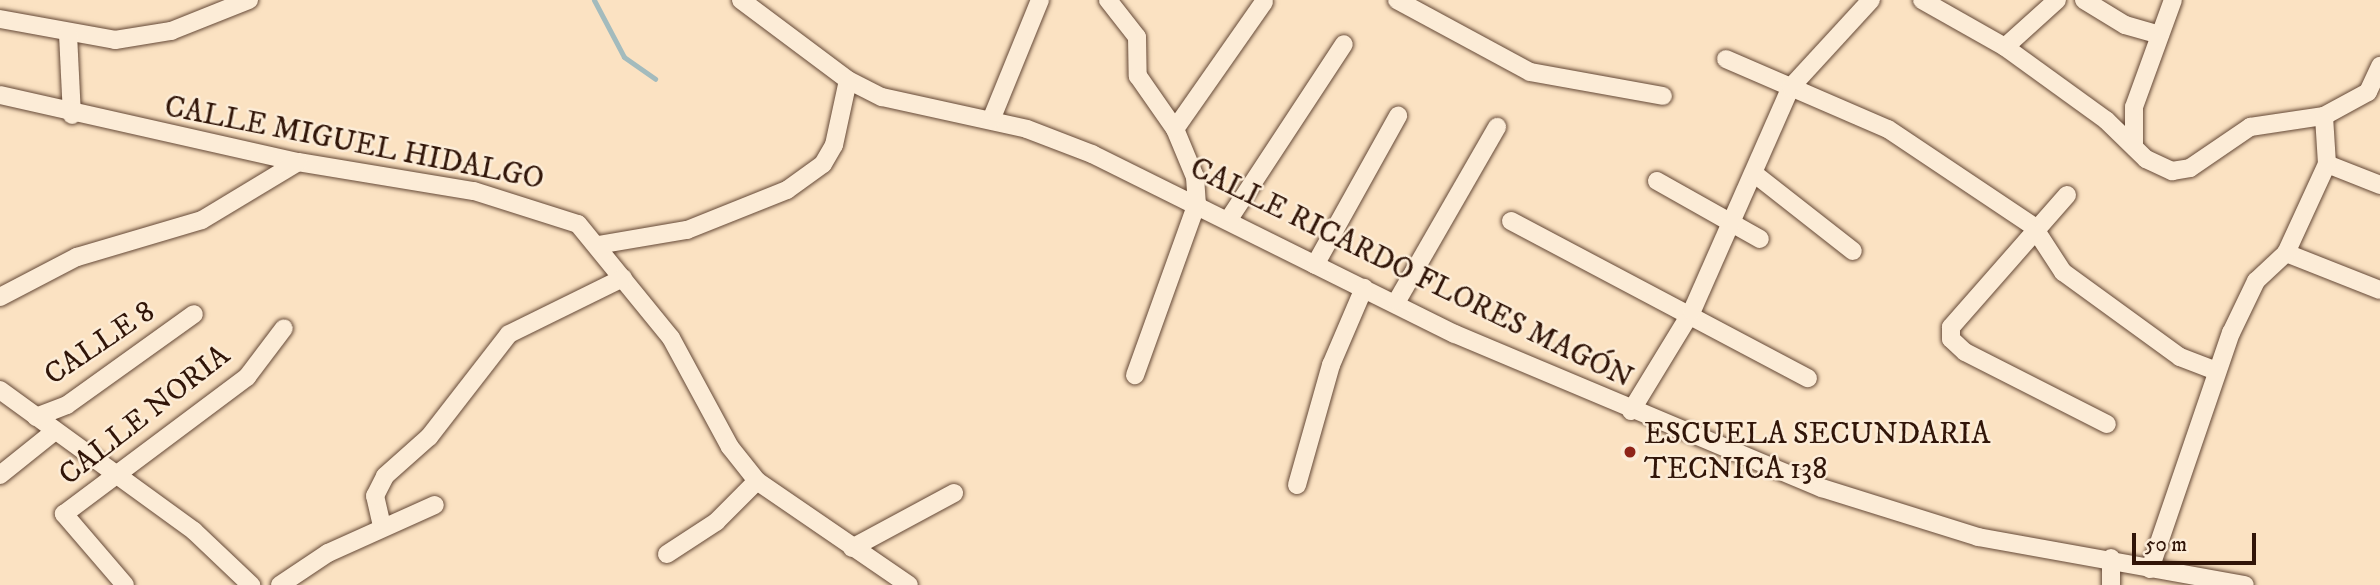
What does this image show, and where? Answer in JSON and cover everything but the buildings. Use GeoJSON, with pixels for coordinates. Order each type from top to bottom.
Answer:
{"type":"FeatureCollection","features":[{"type":"Feature","properties":{"kind":"street"},"geometry":{"type":"LineString","coordinates":[[0,19],[68,34],[115,40],[171,31],[249,0]]}},
{"type":"Feature","properties":{"kind":"street","name":"CALLE RICARDO FLORES MAGÓN"},"geometry":{"type":"LineString","coordinates":[[741,0],[848,80],[929,112],[991,120],[1092,154],[1197,203],[1315,265],[1396,300],[1455,334],[1631,411],[1822,488],[1978,537],[2111,558],[2150,569],[2245,585]]}},
{"type":"Feature","properties":{"kind":"street"},"geometry":{"type":"LineString","coordinates":[[991,120],[1040,0]]}},
{"type":"Feature","properties":{"kind":"street"},"geometry":{"type":"LineString","coordinates":[[1108,0],[1137,37],[1138,76],[1175,129],[1195,177],[1197,203],[1135,375]]}},
{"type":"Feature","properties":{"kind":"street"},"geometry":{"type":"LineString","coordinates":[[1397,0],[1530,72],[1663,96]]}},
{"type":"Feature","properties":{"kind":"street"},"geometry":{"type":"LineString","coordinates":[[1631,411],[1692,311],[1730,222],[1756,175],[1791,87],[1871,0]]}},
{"type":"Feature","properties":{"kind":"street"},"geometry":{"type":"LineString","coordinates":[[1922,0],[2005,47],[2172,171],[2190,168],[2250,127],[2324,116],[2374,94],[2380,66]]}},
{"type":"Feature","properties":{"kind":"street"},"geometry":{"type":"LineString","coordinates":[[2005,47],[2057,0]]}},
{"type":"Feature","properties":{"kind":"street"},"geometry":{"type":"LineString","coordinates":[[2084,0],[2126,25],[2160,35]]}},
{"type":"Feature","properties":{"kind":"street"},"geometry":{"type":"LineString","coordinates":[[2134,145],[2134,107],[2174,0]]}},
{"type":"Feature","properties":{"kind":"street"},"geometry":{"type":"LineString","coordinates":[[1175,129],[1265,2]]}},
{"type":"Feature","properties":{"kind":"street"},"geometry":{"type":"LineString","coordinates":[[68,34],[72,115]]}},
{"type":"Feature","properties":{"kind":"street"},"geometry":{"type":"LineString","coordinates":[[1229,219],[1344,44]]}},
{"type":"Feature","properties":{"kind":"street"},"geometry":{"type":"LineString","coordinates":[[1726,59],[1888,128],[2033,226],[2063,272],[2180,357],[2216,371]]}},
{"type":"Feature","properties":{"kind":"street"},"geometry":{"type":"LineString","coordinates":[[598,245],[687,230],[787,190],[823,164],[834,145],[848,80]]}},
{"type":"Feature","properties":{"kind":"street","name":"CALLE MIGUEL HIDALGO"},"geometry":{"type":"LineString","coordinates":[[0,95],[72,115],[298,162],[474,191],[563,216],[598,245],[671,338],[730,447],[757,481],[909,585]]}},
{"type":"Feature","properties":{"kind":"street"},"geometry":{"type":"LineString","coordinates":[[2106,120],[2134,107]]}},
{"type":"Feature","properties":{"kind":"street"},"geometry":{"type":"LineString","coordinates":[[1315,265],[1398,116]]}},
{"type":"Feature","properties":{"kind":"street"},"geometry":{"type":"LineString","coordinates":[[2150,569],[2216,371],[2256,281],[2286,253],[2327,164],[2324,116]]}},
{"type":"Feature","properties":{"kind":"street"},"geometry":{"type":"LineString","coordinates":[[1396,300],[1497,127]]}},
{"type":"Feature","properties":{"kind":"street"},"geometry":{"type":"LineString","coordinates":[[0,297],[77,257],[202,220],[298,162]]}},
{"type":"Feature","properties":{"kind":"street"},"geometry":{"type":"LineString","coordinates":[[2327,164],[2380,185]]}},
{"type":"Feature","properties":{"kind":"street"},"geometry":{"type":"LineString","coordinates":[[1756,175],[1853,251]]}},
{"type":"Feature","properties":{"kind":"street"},"geometry":{"type":"LineString","coordinates":[[1657,181],[1760,239]]}},
{"type":"Feature","properties":{"kind":"street"},"geometry":{"type":"LineString","coordinates":[[2067,195],[2033,226],[1951,327],[1951,339],[1965,352],[2107,424]]}},
{"type":"Feature","properties":{"kind":"street"},"geometry":{"type":"LineString","coordinates":[[1511,220],[1692,311],[1808,377]]}},
{"type":"Feature","properties":{"kind":"street"},"geometry":{"type":"LineString","coordinates":[[2286,253],[2380,290]]}},
{"type":"Feature","properties":{"kind":"street"},"geometry":{"type":"LineString","coordinates":[[382,526],[375,496],[385,476],[429,437],[509,334],[623,278]]}},
{"type":"Feature","properties":{"kind":"street"},"geometry":{"type":"LineString","coordinates":[[1297,485],[1331,365],[1364,288]]}},
{"type":"Feature","properties":{"kind":"street","name":"CALLE 8"},"geometry":{"type":"LineString","coordinates":[[36,417],[66,405],[194,314]]}},
{"type":"Feature","properties":{"kind":"street","name":"CALLE NORIA"},"geometry":{"type":"LineString","coordinates":[[125,585],[64,514],[114,472],[247,377],[284,328]]}},
{"type":"Feature","properties":{"kind":"street"},"geometry":{"type":"LineString","coordinates":[[0,390],[194,531],[251,585]]}},
{"type":"Feature","properties":{"kind":"street","name":"CALLE 8"},"geometry":{"type":"LineString","coordinates":[[0,475],[55,430]]}},
{"type":"Feature","properties":{"kind":"street"},"geometry":{"type":"LineString","coordinates":[[667,554],[716,522],[757,481]]}},
{"type":"Feature","properties":{"kind":"street"},"geometry":{"type":"LineString","coordinates":[[852,548],[954,493]]}},
{"type":"Feature","properties":{"kind":"street"},"geometry":{"type":"LineString","coordinates":[[281,585],[382,526],[436,505]]}},
{"type":"Feature","properties":{"kind":"street"},"geometry":{"type":"LineString","coordinates":[[2111,558],[2111,585]]}},
{"type":"Feature","properties":{"kind":"waterway"},"geometry":{"type":"LineString","coordinates":[[594,0],[624,57],[655,79]]}},
{"type":"Feature","properties":{"kind":"place","name":"ESCUELA SECUNDARIA TECNICA 138"},"geometry":{"type":"Point","coordinates":[1630,452]}}]}
